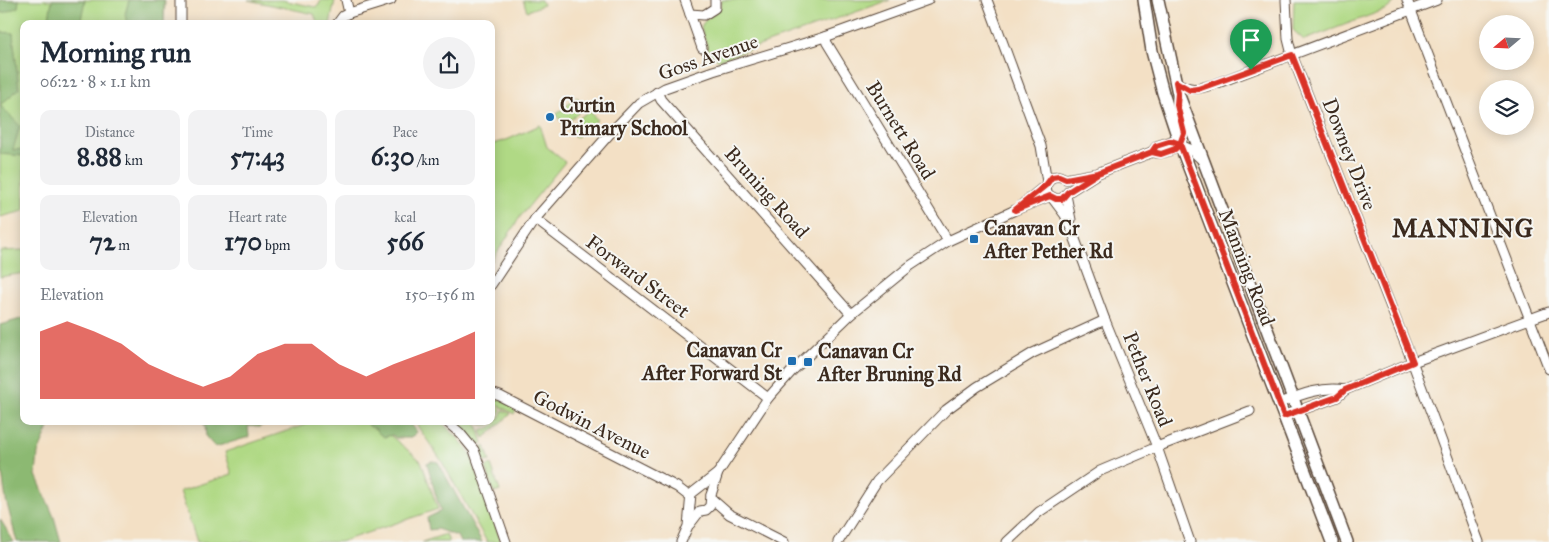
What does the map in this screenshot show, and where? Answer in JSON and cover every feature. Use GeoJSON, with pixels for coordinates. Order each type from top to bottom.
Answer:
{"type":"FeatureCollection","features":[{"type":"Feature","properties":{"kind":"main road","name":"Manning Road"},"geometry":{"type":"LineString","coordinates":[[1144,0],[1152,51],[1163,93],[1180,144],[1332,542]]}},
{"type":"Feature","properties":{"kind":"main road","name":"Manning Road"},"geometry":{"type":"LineString","coordinates":[[1158,0],[1177,88],[1347,542]]}},
{"type":"Feature","properties":{"kind":"street"},"geometry":{"type":"LineString","coordinates":[[181,20],[182,0]]}},
{"type":"Feature","properties":{"kind":"street"},"geometry":{"type":"LineString","coordinates":[[346,0],[349,13]]}},
{"type":"Feature","properties":{"kind":"street"},"geometry":{"type":"LineString","coordinates":[[340,20],[349,13],[388,0]]}},
{"type":"Feature","properties":{"kind":"street"},"geometry":{"type":"LineString","coordinates":[[686,0],[702,48]]}},
{"type":"Feature","properties":{"kind":"street"},"geometry":{"type":"LineString","coordinates":[[690,14],[704,15],[715,8],[715,0]]}},
{"type":"Feature","properties":{"kind":"street","name":"Goss Avenue"},"geometry":{"type":"LineString","coordinates":[[495,279],[535,219],[639,103],[665,88],[713,71],[825,37],[928,0]]}},
{"type":"Feature","properties":{"kind":"street"},"geometry":{"type":"LineString","coordinates":[[987,0],[1041,146],[1054,171],[1064,178],[1069,185],[1067,194]]}},
{"type":"Feature","properties":{"kind":"street","name":"Downey Drive"},"geometry":{"type":"LineString","coordinates":[[1286,0],[1288,39],[1292,55],[1413,362],[1479,542]]}},
{"type":"Feature","properties":{"kind":"street"},"geometry":{"type":"LineString","coordinates":[[1407,0],[1549,369]]}},
{"type":"Feature","properties":{"kind":"street"},"geometry":{"type":"LineString","coordinates":[[681,542],[688,526],[694,495],[718,473],[768,398],[792,371],[851,314],[910,266],[948,241],[1015,210],[1051,198],[1059,200],[1098,173],[1152,152],[1161,154],[1175,149],[1180,144],[1184,133],[1177,105],[1177,88],[1190,90],[1215,84],[1437,0]]}},
{"type":"Feature","properties":{"kind":"street","name":"Burnett Road"},"geometry":{"type":"LineString","coordinates":[[825,37],[948,241]]}},
{"type":"Feature","properties":{"kind":"street","name":"Bruning Road"},"geometry":{"type":"LineString","coordinates":[[657,92],[667,107],[851,314]]}},
{"type":"Feature","properties":{"kind":"street"},"geometry":{"type":"LineString","coordinates":[[1180,144],[1190,149],[1203,160]]}},
{"type":"Feature","properties":{"kind":"street"},"geometry":{"type":"LineString","coordinates":[[1041,146],[1047,184],[1046,190],[1051,198]]}},
{"type":"Feature","properties":{"kind":"street"},"geometry":{"type":"LineString","coordinates":[[1015,210],[1056,176],[1064,178],[1098,173]]}},
{"type":"Feature","properties":{"kind":"street","name":"Pether Road"},"geometry":{"type":"LineString","coordinates":[[1067,194],[1072,231]]}},
{"type":"Feature","properties":{"kind":"street","name":"Pether Road"},"geometry":{"type":"LineString","coordinates":[[1051,198],[1065,215],[1072,231],[1105,320],[1158,446],[1190,542]]}},
{"type":"Feature","properties":{"kind":"street","name":"Forward Street"},"geometry":{"type":"LineString","coordinates":[[535,219],[768,398]]}},
{"type":"Feature","properties":{"kind":"street"},"geometry":{"type":"LineString","coordinates":[[1284,416],[1337,397],[1345,390],[1413,362],[1549,312]]}},
{"type":"Feature","properties":{"kind":"street"},"geometry":{"type":"LineString","coordinates":[[838,542],[877,481],[946,410],[1033,353],[1105,320]]}},
{"type":"Feature","properties":{"kind":"street"},"geometry":{"type":"LineString","coordinates":[[1279,403],[1333,388],[1345,390]]}},
{"type":"Feature","properties":{"kind":"street","name":"Godwin Avenue"},"geometry":{"type":"LineString","coordinates":[[495,395],[694,495]]}},
{"type":"Feature","properties":{"kind":"street"},"geometry":{"type":"LineString","coordinates":[[1007,542],[1040,512],[1100,471],[1158,446],[1250,411]]}},
{"type":"Feature","properties":{"kind":"street"},"geometry":{"type":"LineString","coordinates":[[451,425],[474,450],[506,542]]}},
{"type":"Feature","properties":{"kind":"street"},"geometry":{"type":"LineString","coordinates":[[688,526],[704,510],[712,497],[718,473]]}},
{"type":"Feature","properties":{"kind":"street"},"geometry":{"type":"LineString","coordinates":[[694,495],[706,490],[730,514],[784,542]]}},
{"type":"Feature","properties":{"kind":"street"},"geometry":{"type":"LineString","coordinates":[[694,495],[704,510],[730,514]]}},
{"type":"Feature","properties":{"kind":"green space"},"geometry":{"type":"Polygon","coordinates":[[[0,0],[165,0],[164,20],[20,20],[20,212],[0,217],[0,0]]]}},
{"type":"Feature","properties":{"kind":"green space"},"geometry":{"type":"Polygon","coordinates":[[[0,0],[19,0],[18,7],[4,13],[0,12],[0,0]]]}},
{"type":"Feature","properties":{"kind":"green space"},"geometry":{"type":"Polygon","coordinates":[[[52,0],[85,0],[81,20],[49,20],[52,0]]]}},
{"type":"Feature","properties":{"kind":"green space"},"geometry":{"type":"Polygon","coordinates":[[[129,0],[164,0],[164,20],[126,20],[125,14],[129,0]]]}},
{"type":"Feature","properties":{"kind":"green space"},"geometry":{"type":"Polygon","coordinates":[[[248,0],[282,0],[315,7],[319,5],[321,0],[335,0],[331,20],[316,20],[314,14],[248,0]]]}},
{"type":"Feature","properties":{"kind":"green space"},"geometry":{"type":"Polygon","coordinates":[[[523,0],[541,0],[543,5],[527,11],[523,0]]]}},
{"type":"Feature","properties":{"kind":"green space"},"geometry":{"type":"Polygon","coordinates":[[[722,0],[890,0],[719,60],[709,52],[701,27],[719,9],[722,0]]]}},
{"type":"Feature","properties":{"kind":"green space"},"geometry":{"type":"Polygon","coordinates":[[[1294,0],[1396,1],[1387,9],[1304,40],[1293,30],[1294,0]]]}},
{"type":"Feature","properties":{"kind":"green space"},"geometry":{"type":"Polygon","coordinates":[[[0,32],[13,33],[19,89],[0,105],[0,32]]]}},
{"type":"Feature","properties":{"kind":"green space"},"geometry":{"type":"Polygon","coordinates":[[[577,97],[586,106],[565,125],[556,115],[577,97]]]}},
{"type":"Feature","properties":{"kind":"green space"},"geometry":{"type":"Polygon","coordinates":[[[0,105],[20,126],[13,150],[20,149],[20,156],[0,154],[0,105]]]}},
{"type":"Feature","properties":{"kind":"green space"},"geometry":{"type":"Polygon","coordinates":[[[589,110],[597,120],[576,138],[568,128],[589,110]]]}},
{"type":"Feature","properties":{"kind":"green space"},"geometry":{"type":"Polygon","coordinates":[[[540,125],[547,147],[565,162],[520,217],[495,256],[495,144],[540,125]]]}},
{"type":"Feature","properties":{"kind":"green space"},"geometry":{"type":"Polygon","coordinates":[[[20,250],[20,274],[0,277],[0,251],[20,250]]]}},
{"type":"Feature","properties":{"kind":"green space"},"geometry":{"type":"Polygon","coordinates":[[[20,319],[20,425],[50,425],[38,453],[36,475],[54,517],[61,542],[17,542],[6,500],[2,473],[0,444],[0,325],[20,319]]]}},
{"type":"Feature","properties":{"kind":"green space"},"geometry":{"type":"Polygon","coordinates":[[[495,398],[517,408],[514,414],[495,403],[495,398]]]}},
{"type":"Feature","properties":{"kind":"green space"},"geometry":{"type":"Polygon","coordinates":[[[495,406],[501,409],[495,419],[495,406]]]}},
{"type":"Feature","properties":{"kind":"green space"},"geometry":{"type":"Polygon","coordinates":[[[503,410],[511,414],[484,438],[481,431],[496,423],[503,410]]]}},
{"type":"Feature","properties":{"kind":"green space"},"geometry":{"type":"Polygon","coordinates":[[[263,425],[259,427],[248,426],[249,437],[215,447],[206,437],[205,426],[263,425]]]}},
{"type":"Feature","properties":{"kind":"green space"},"geometry":{"type":"Polygon","coordinates":[[[304,425],[378,425],[421,461],[438,509],[340,542],[197,542],[180,491],[232,474],[225,452],[304,425]]]}},
{"type":"Feature","properties":{"kind":"green space"},"geometry":{"type":"Polygon","coordinates":[[[412,425],[417,432],[411,438],[396,438],[392,435],[384,437],[376,429],[369,426],[412,425]]]}},
{"type":"Feature","properties":{"kind":"green space"},"geometry":{"type":"Polygon","coordinates":[[[417,425],[444,425],[470,453],[501,542],[487,542],[441,460],[417,425]]]}},
{"type":"Feature","properties":{"kind":"green space"},"geometry":{"type":"Polygon","coordinates":[[[457,425],[477,425],[483,443],[479,445],[474,443],[457,425]]]}},
{"type":"Feature","properties":{"kind":"green space"},"geometry":{"type":"Polygon","coordinates":[[[485,446],[490,461],[484,462],[479,451],[485,446]]]}},
{"type":"Feature","properties":{"kind":"green space"},"geometry":{"type":"Polygon","coordinates":[[[432,461],[438,462],[482,542],[460,542],[457,536],[437,529],[429,530],[427,518],[441,511],[427,463],[432,461]]]}},
{"type":"Feature","properties":{"kind":"green space"},"geometry":{"type":"Polygon","coordinates":[[[491,465],[500,491],[494,493],[486,467],[491,465]]]}},
{"type":"Feature","properties":{"kind":"green space"},"geometry":{"type":"Polygon","coordinates":[[[0,519],[14,542],[1,542],[0,519]]]}},
{"type":"Feature","properties":{"kind":"green space"},"geometry":{"type":"Polygon","coordinates":[[[446,534],[449,542],[422,542],[446,534]]]}},
{"type":"Feature","properties":{"kind":"place","name":"Curtin Primary School"},"geometry":{"type":"Point","coordinates":[550,117]}},
{"type":"Feature","properties":{"kind":"place","name":"Canavan Cr After Pether Rd"},"geometry":{"type":"Point","coordinates":[974,239]}},
{"type":"Feature","properties":{"kind":"place","name":"Canavan Cr After Forward St"},"geometry":{"type":"Point","coordinates":[792,361]}},
{"type":"Feature","properties":{"kind":"place","name":"Canavan Cr After Bruning Rd"},"geometry":{"type":"Point","coordinates":[808,362]}},
{"type":"Feature","properties":{"kind":"district","name":"MANNING"},"geometry":{"type":"Point","coordinates":[1463,228]}},
{"type":"Feature","properties":{"kind":"route"},"geometry":{"type":"LineString","coordinates":[[1251,70],[1198,89],[1190,90],[1176,82],[1178,93],[1177,105],[1184,133],[1180,144],[1175,149],[1161,154],[1152,152],[1098,173],[1068,192],[1062,199],[1053,199],[1050,196],[1015,210],[1035,195],[1052,177],[1059,176],[1066,179],[1098,173],[1152,152],[1156,146],[1172,141],[1180,144],[1284,416],[1337,397],[1345,390],[1413,362],[1292,55],[1251,70]]}}]}
